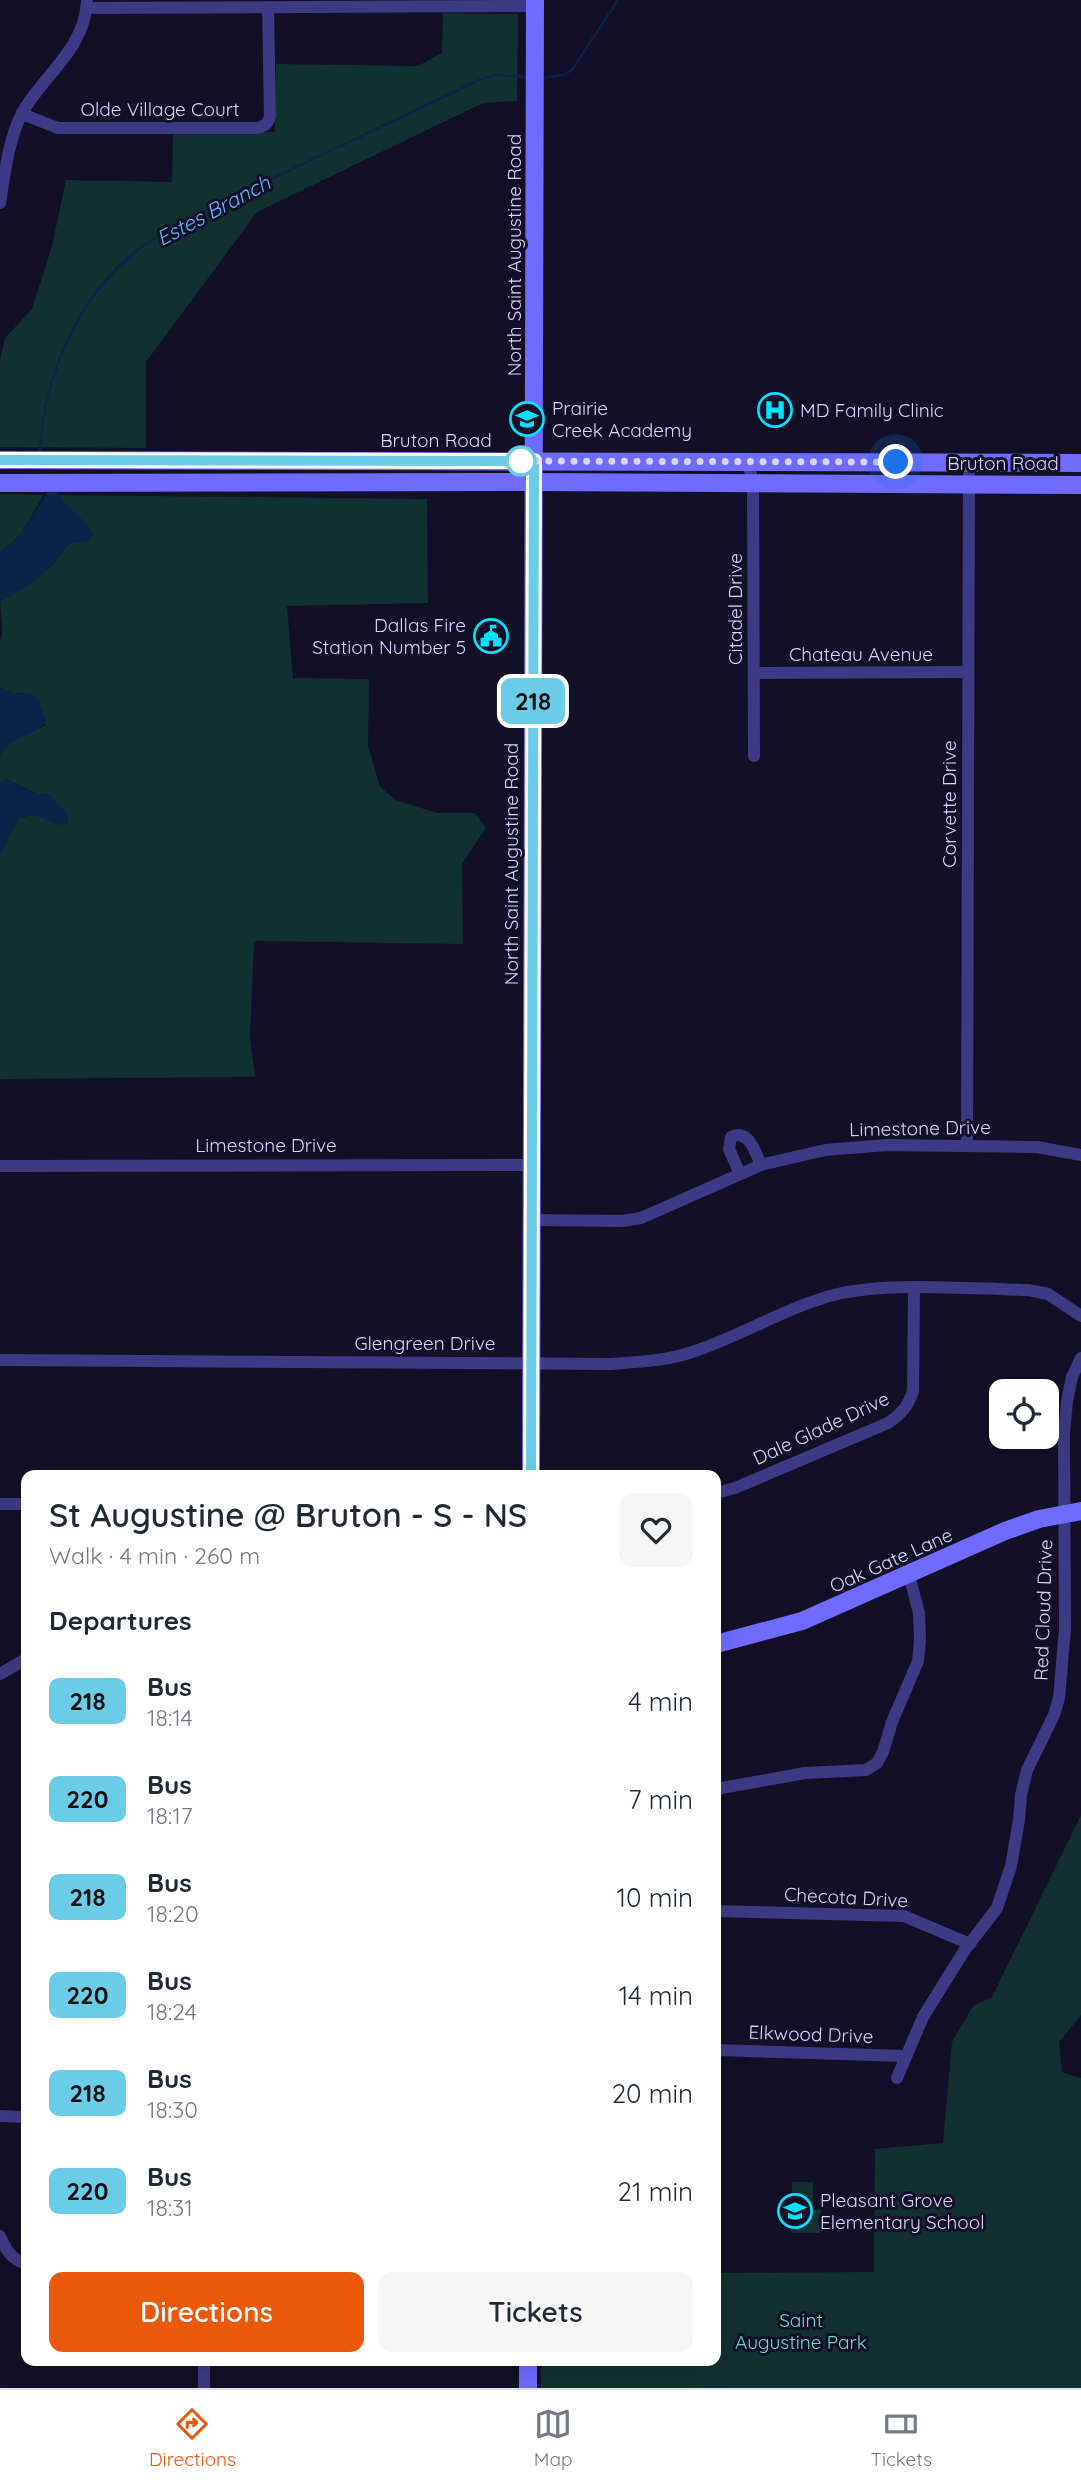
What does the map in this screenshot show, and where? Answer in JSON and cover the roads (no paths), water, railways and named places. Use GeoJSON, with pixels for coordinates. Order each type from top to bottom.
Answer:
{"type":"FeatureCollection","features":[{"type":"Feature","properties":{"kind":"main road","name":"North Saint Augustine Road"},"geometry":{"type":"LineString","coordinates":[[531,1470],[534,3]]}},
{"type":"Feature","properties":{"kind":"main road","name":"Bruton Road"},"geometry":{"type":"LineString","coordinates":[[0,460],[1081,463]]}},
{"type":"Feature","properties":{"kind":"main road"},"geometry":{"type":"LineString","coordinates":[[260,461],[260,483]]}},
{"type":"Feature","properties":{"kind":"main road","name":"Bruton Road"},"geometry":{"type":"LineString","coordinates":[[0,483],[533,481],[1081,485]]}},
{"type":"Feature","properties":{"kind":"main road","name":"Oak Gate Lane"},"geometry":{"type":"LineString","coordinates":[[721,1643],[802,1621],[1005,1531],[1073,1512]]}},
{"type":"Feature","properties":{"kind":"main road"},"geometry":{"type":"LineString","coordinates":[[528,2366],[528,2388]]}},
{"type":"Feature","properties":{"kind":"street"},"geometry":{"type":"LineString","coordinates":[[0,203],[10,145],[22,114],[74,45],[87,4],[268,7],[534,3]]}},
{"type":"Feature","properties":{"kind":"street","name":"Olde Village Court"},"geometry":{"type":"LineString","coordinates":[[22,114],[58,128],[264,126],[269,122],[270,116],[268,7]]}},
{"type":"Feature","properties":{"kind":"street","name":"Citadel Drive"},"geometry":{"type":"LineString","coordinates":[[748,462],[754,483],[754,756]]}},
{"type":"Feature","properties":{"kind":"street","name":"Corvette Drive"},"geometry":{"type":"LineString","coordinates":[[967,1145],[969,463]]}},
{"type":"Feature","properties":{"kind":"street","name":"Chateau Avenue"},"geometry":{"type":"LineString","coordinates":[[754,673],[968,672]]}},
{"type":"Feature","properties":{"kind":"street"},"geometry":{"type":"LineString","coordinates":[[740,1174],[729,1149],[731,1137],[737,1134],[744,1135],[750,1141],[761,1165]]}},
{"type":"Feature","properties":{"kind":"street","name":"Limestone Drive"},"geometry":{"type":"LineString","coordinates":[[530,1220],[622,1221],[641,1218],[761,1165],[850,1147],[1037,1147],[1081,1155]]}},
{"type":"Feature","properties":{"kind":"street","name":"Limestone Drive"},"geometry":{"type":"LineString","coordinates":[[0,1166],[531,1166]]}},
{"type":"Feature","properties":{"kind":"street","name":"Dale Glade Drive"},"geometry":{"type":"LineString","coordinates":[[721,1492],[863,1434],[888,1423],[903,1412],[909,1405],[913,1391],[914,1288]]}},
{"type":"Feature","properties":{"kind":"street","name":"Glengreen Drive"},"geometry":{"type":"LineString","coordinates":[[0,1360],[610,1364],[644,1362],[688,1354],[806,1304],[871,1289],[1028,1290],[1048,1294],[1081,1316]]}},
{"type":"Feature","properties":{"kind":"street","name":"Red Cloud Drive"},"geometry":{"type":"LineString","coordinates":[[897,2078],[923,2017],[970,1944],[997,1908],[1013,1858],[1027,1770],[1054,1715],[1059,1698],[1073,1512],[1064,1433],[1072,1377],[1081,1358]]}},
{"type":"Feature","properties":{"kind":"street"},"geometry":{"type":"LineString","coordinates":[[0,1504],[21,1504]]}},
{"type":"Feature","properties":{"kind":"street"},"geometry":{"type":"LineString","coordinates":[[721,1789],[805,1773],[866,1770],[877,1763],[918,1661],[919,1613],[909,1575]]}},
{"type":"Feature","properties":{"kind":"street"},"geometry":{"type":"LineString","coordinates":[[0,1674],[21,1662]]}},
{"type":"Feature","properties":{"kind":"street","name":"Checota Drive"},"geometry":{"type":"LineString","coordinates":[[721,1911],[904,1916],[970,1944]]}},
{"type":"Feature","properties":{"kind":"street","name":"Elkwood Drive"},"geometry":{"type":"LineString","coordinates":[[721,2050],[905,2056]]}},
{"type":"Feature","properties":{"kind":"street"},"geometry":{"type":"LineString","coordinates":[[0,2116],[21,2117]]}},
{"type":"Feature","properties":{"kind":"street"},"geometry":{"type":"LineString","coordinates":[[0,2236],[5,2248],[20,2262]]}},
{"type":"Feature","properties":{"kind":"street"},"geometry":{"type":"LineString","coordinates":[[204,2366],[204,2388]]}},
{"type":"Feature","properties":{"kind":"water"},"geometry":{"type":"Polygon","coordinates":[[[49,490],[56,491],[93,534],[90,540],[69,544],[39,577],[0,601],[0,552],[20,535],[49,490]]]}},
{"type":"Feature","properties":{"kind":"water"},"geometry":{"type":"Polygon","coordinates":[[[0,687],[12,694],[32,694],[39,700],[46,721],[42,726],[11,743],[0,754],[0,687]]]}},
{"type":"Feature","properties":{"kind":"water"},"geometry":{"type":"Polygon","coordinates":[[[5,780],[36,794],[50,795],[68,815],[67,824],[34,816],[19,818],[0,853],[0,784],[5,780]]]}},
{"type":"Feature","properties":{"kind":"waterway","name":"Estes Branch"},"geometry":{"type":"LineString","coordinates":[[542,78],[563,75],[572,70],[618,0]]}},
{"type":"Feature","properties":{"kind":"waterway","name":"Estes Branch"},"geometry":{"type":"LineString","coordinates":[[40,454],[47,399],[65,345],[93,296],[137,250],[185,220],[479,80],[495,75],[528,77]]}},
{"type":"Feature","properties":{"kind":"place","name":"MD Family Clinic"},"geometry":{"type":"Point","coordinates":[775,410]}},
{"type":"Feature","properties":{"kind":"place","name":"Prairie Creek Academy"},"geometry":{"type":"Point","coordinates":[527,419]}},
{"type":"Feature","properties":{"kind":"place","name":"Dallas Fire Station Number 5"},"geometry":{"type":"Point","coordinates":[491,636]}},
{"type":"Feature","properties":{"kind":"place","name":"Pleasant Grove Elementary School"},"geometry":{"type":"Point","coordinates":[795,2211]}},
{"type":"Feature","properties":{"kind":"park label","name":"Saint Augustine Park"},"geometry":{"type":"Point","coordinates":[801,2331]}}]}
